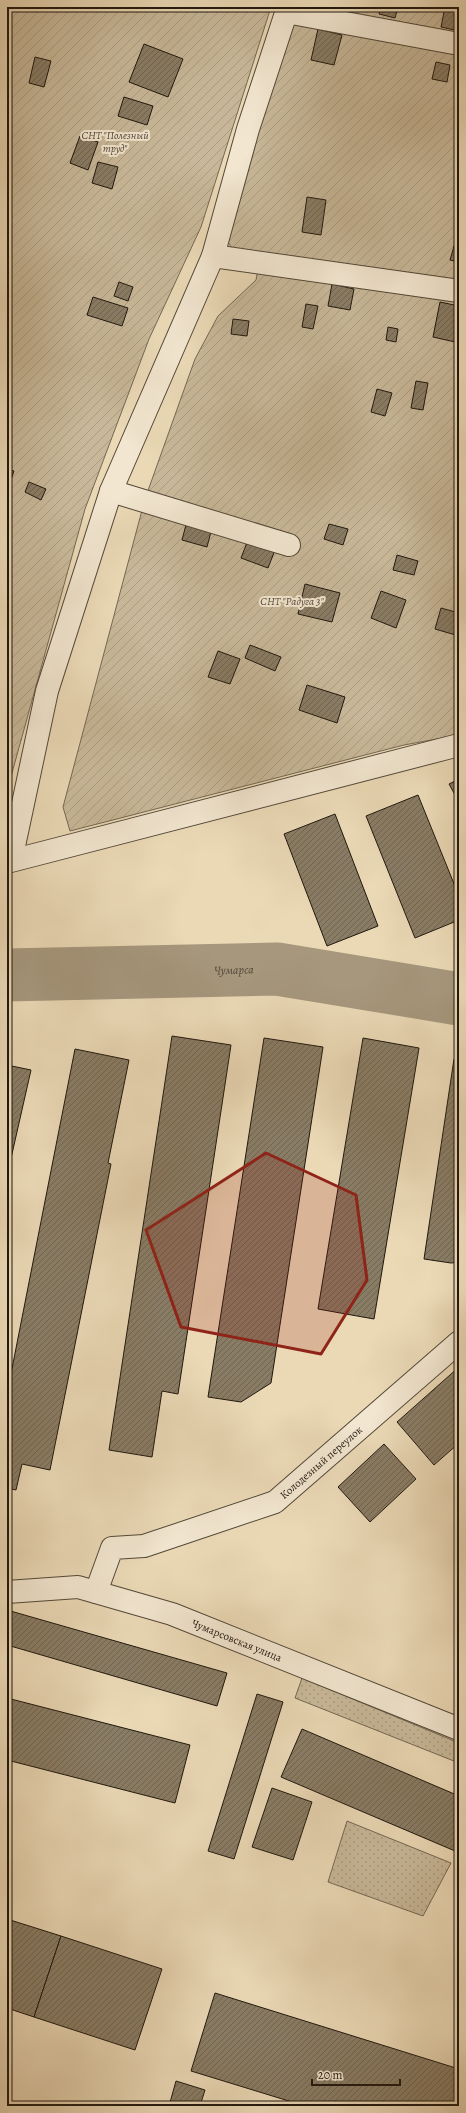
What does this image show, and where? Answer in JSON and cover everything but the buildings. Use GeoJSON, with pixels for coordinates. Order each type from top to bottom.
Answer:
{"type":"FeatureCollection","features":[{"type":"Feature","properties":{"kind":"street"},"geometry":{"type":"LineString","coordinates":[[459,44],[287,10],[248,129],[213,256],[111,491],[47,691],[9,861],[459,745]]}},
{"type":"Feature","properties":{"kind":"street"},"geometry":{"type":"LineString","coordinates":[[213,256],[459,291]]}},
{"type":"Feature","properties":{"kind":"street"},"geometry":{"type":"LineString","coordinates":[[111,491],[289,544]]}},
{"type":"Feature","properties":{"kind":"street","name":"Колодезный переулок"},"geometry":{"type":"LineString","coordinates":[[96,1592],[112,1548],[144,1546],[275,1502],[459,1342]]}},
{"type":"Feature","properties":{"kind":"street","name":"Чумарсовская улица"},"geometry":{"type":"LineString","coordinates":[[7,1592],[78,1587],[172,1614],[459,1729]]}},
{"type":"Feature","properties":{"kind":"highlighted area"},"geometry":{"type":"Polygon","coordinates":[[[266,1153],[356,1195],[367,1280],[321,1354],[181,1327],[146,1230],[266,1153]]]}},
{"type":"Feature","properties":{"kind":"green space","name":"СНТ \"Полезный труд\""},"geometry":{"type":"Polygon","coordinates":[[[7,7],[271,7],[201,227],[149,339],[85,509],[7,791],[7,7]]]}},
{"type":"Feature","properties":{"kind":"green space","name":"СНТ \"Радуга 3\""},"geometry":{"type":"Polygon","coordinates":[[[308,7],[459,7],[459,735],[404,745],[70,831],[63,807],[145,499],[195,359],[218,316],[256,280],[261,253],[233,250],[225,237],[290,27],[295,24],[308,7]]]}},
{"type":"Feature","properties":{"kind":"green space"},"geometry":{"type":"Polygon","coordinates":[[[302,1678],[459,1743],[459,1763],[295,1698],[302,1678]]]}},
{"type":"Feature","properties":{"kind":"green space"},"geometry":{"type":"Polygon","coordinates":[[[347,1821],[451,1863],[423,1916],[328,1882],[347,1821]]]}},
{"type":"Feature","properties":{"kind":"waterway","name":"Чумарса"},"geometry":{"type":"LineString","coordinates":[[7,975],[277,969],[459,999]]}}]}
